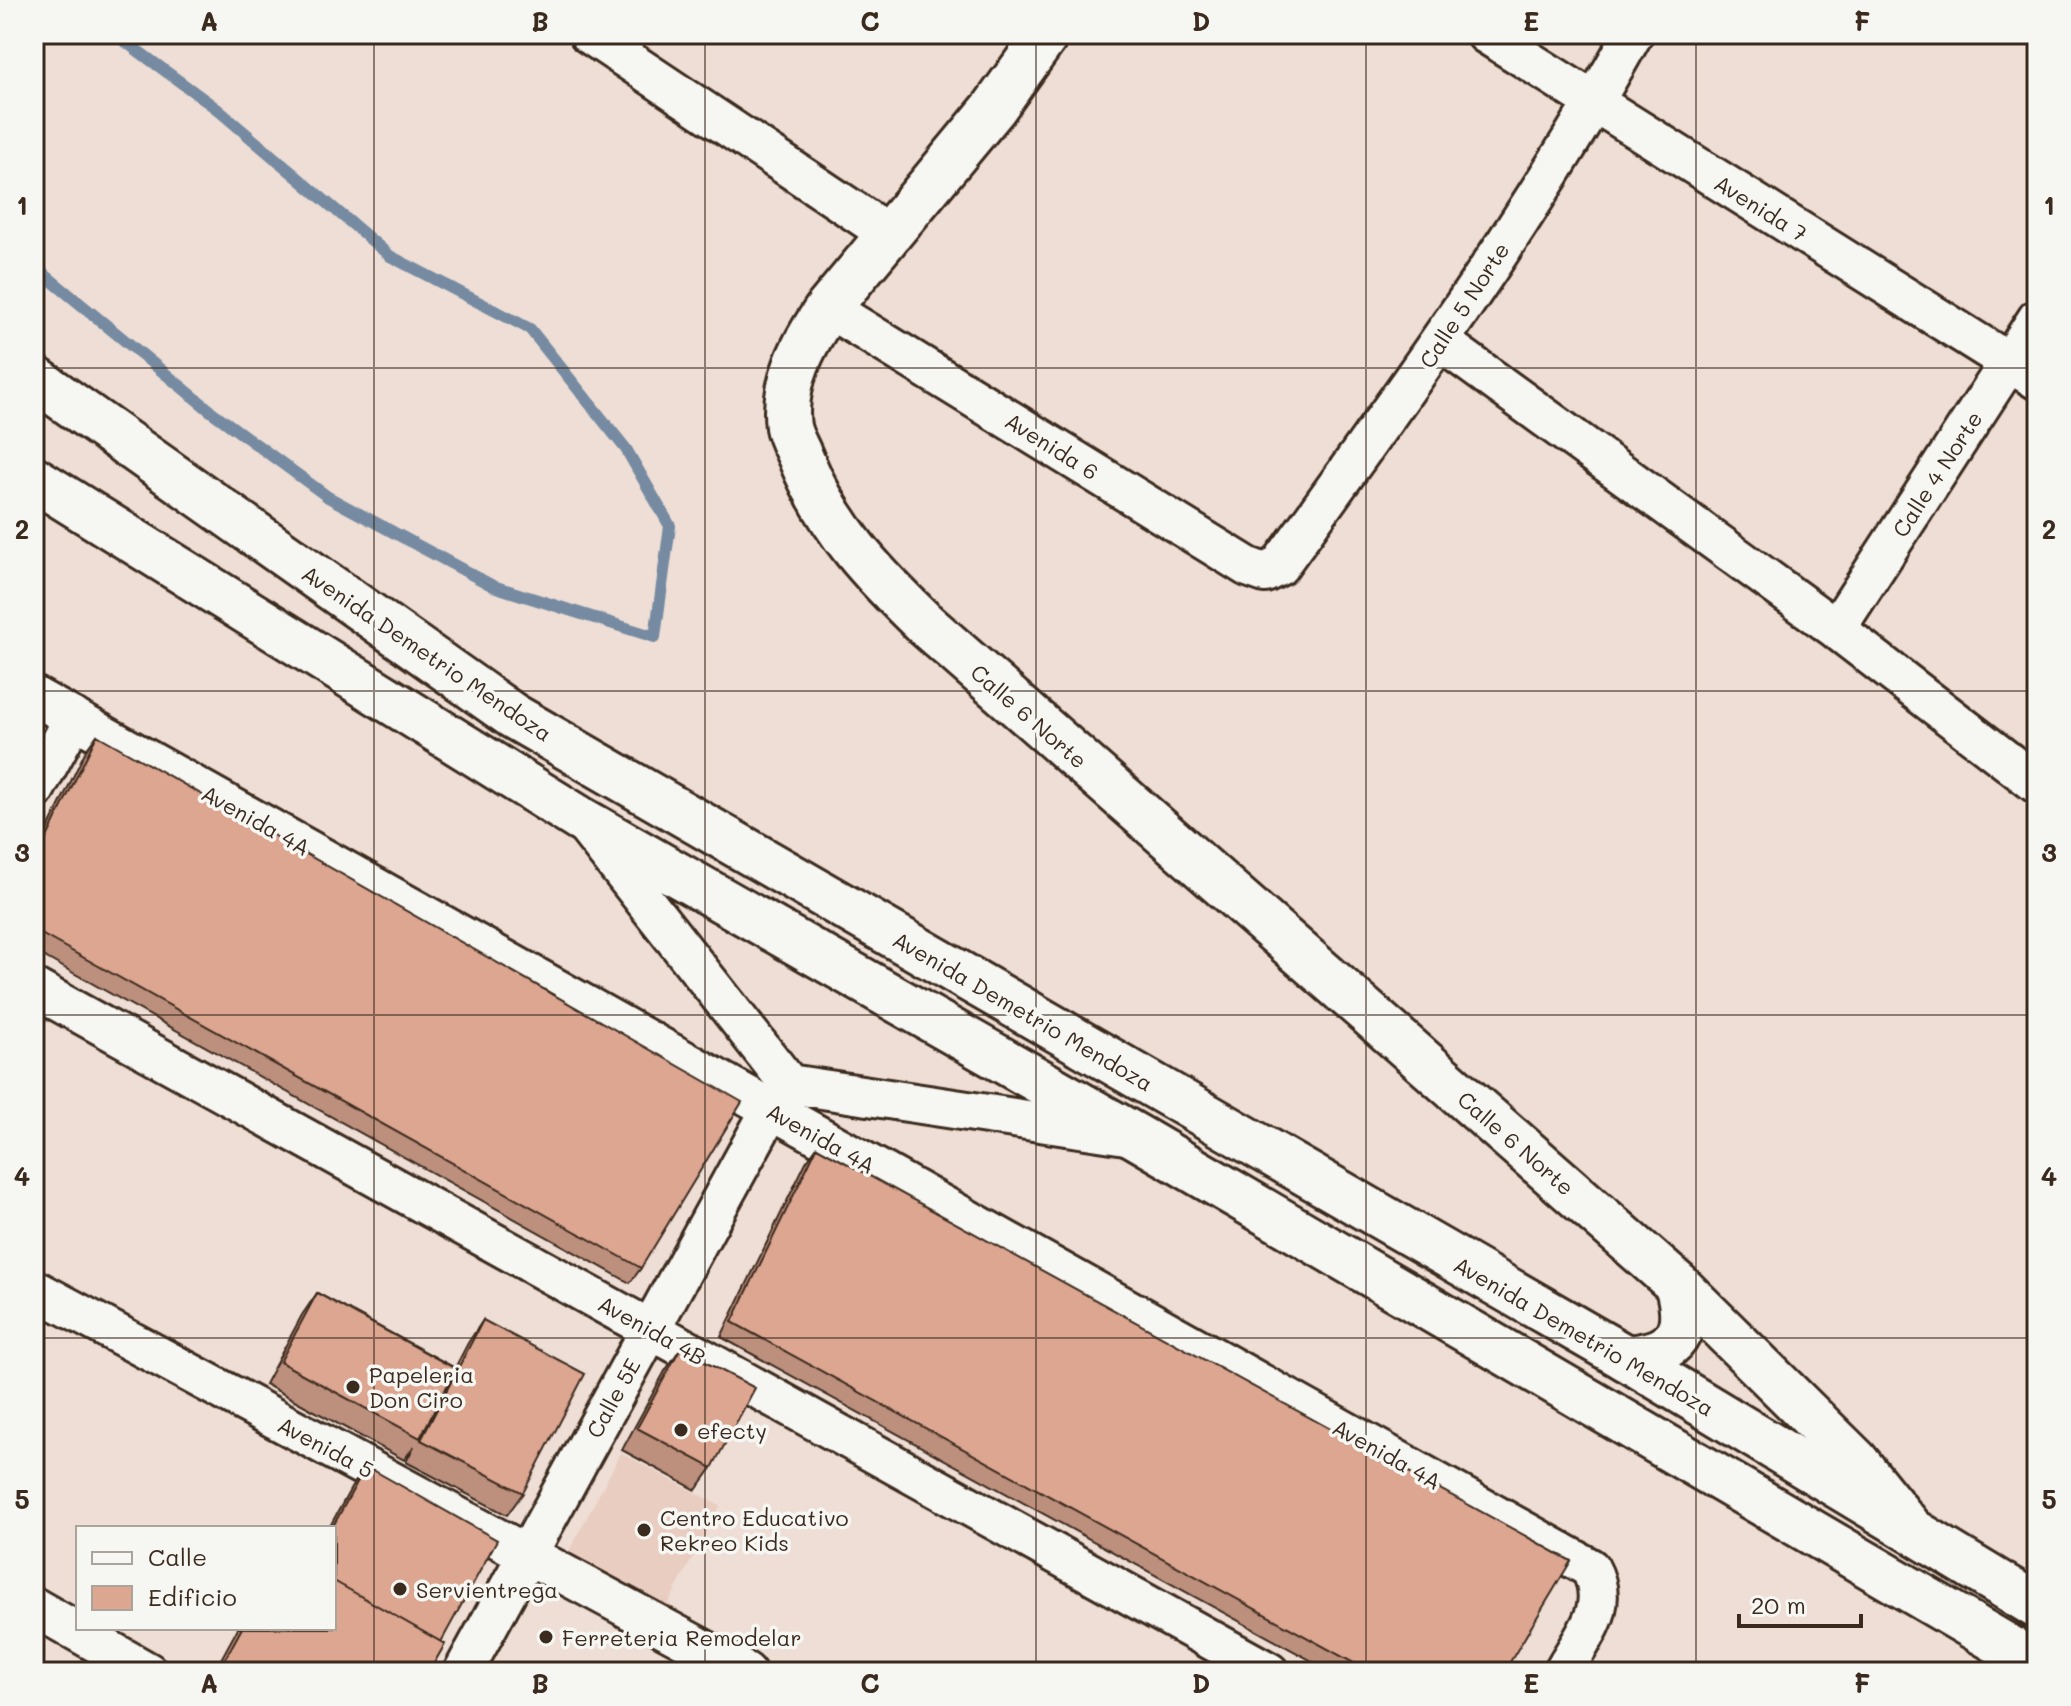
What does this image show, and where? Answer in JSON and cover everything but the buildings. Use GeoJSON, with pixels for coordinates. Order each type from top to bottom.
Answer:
{"type":"FeatureCollection","features":[{"type":"Feature","properties":{"kind":"main road","name":"Calle 6 Norte"},"geometry":{"type":"LineString","coordinates":[[1047,34],[994,108],[828,308],[804,344],[790,384],[788,428],[816,494],[865,565],[937,635],[1677,1284],[1856,1461],[1917,1536]]}},
{"type":"Feature","properties":{"kind":"main road","name":"Avenida Demetrio Mendoza"},"geometry":{"type":"LineString","coordinates":[[34,378],[513,716],[1626,1358],[2037,1606]]}},
{"type":"Feature","properties":{"kind":"main road"},"geometry":{"type":"LineString","coordinates":[[34,479],[580,819],[1137,1137],[2037,1664]]}},
{"type":"Feature","properties":{"kind":"main road"},"geometry":{"type":"LineString","coordinates":[[1626,1358],[1654,1356],[1676,1338],[1685,1312],[1677,1284]]}},
{"type":"Feature","properties":{"kind":"street"},"geometry":{"type":"LineString","coordinates":[[589,34],[890,235]]}},
{"type":"Feature","properties":{"kind":"street","name":"Avenida 7"},"geometry":{"type":"LineString","coordinates":[[1486,34],[2023,371]]}},
{"type":"Feature","properties":{"kind":"street","name":"Calle 5 Norte"},"geometry":{"type":"LineString","coordinates":[[1279,566],[1441,342],[1594,104],[1633,34]]}},
{"type":"Feature","properties":{"kind":"street","name":"Avenida 6"},"geometry":{"type":"LineString","coordinates":[[828,308],[1248,567],[1265,573],[1279,566]]}},
{"type":"Feature","properties":{"kind":"street","name":"Calle 4 Norte"},"geometry":{"type":"LineString","coordinates":[[1836,629],[2023,371],[2037,319]]}},
{"type":"Feature","properties":{"kind":"street"},"geometry":{"type":"LineString","coordinates":[[1441,342],[1836,629],[2037,784]]}},
{"type":"Feature","properties":{"kind":"street","name":"Avenida 4A"},"geometry":{"type":"LineString","coordinates":[[34,696],[780,1096],[1590,1568],[1600,1587],[1600,1604],[1563,1672]]}},
{"type":"Feature","properties":{"kind":"street"},"geometry":{"type":"LineString","coordinates":[[34,791],[74,718]]}},
{"type":"Feature","properties":{"kind":"street"},"geometry":{"type":"LineString","coordinates":[[580,819],[780,1096],[1137,1137]]}},
{"type":"Feature","properties":{"kind":"street","name":"Avenida 4B"},"geometry":{"type":"LineString","coordinates":[[34,988],[1269,1672]]}},
{"type":"Feature","properties":{"kind":"street","name":"Calle 5E"},"geometry":{"type":"LineString","coordinates":[[463,1672],[780,1096]]}},
{"type":"Feature","properties":{"kind":"street","name":"Avenida 5"},"geometry":{"type":"LineString","coordinates":[[34,1289],[746,1672]]}},
{"type":"Feature","properties":{"kind":"street"},"geometry":{"type":"LineString","coordinates":[[34,1607],[148,1672]]}},
{"type":"Feature","properties":{"kind":"shaded area","name":"Centro Educativo Rekreo Kids"},"geometry":{"type":"Polygon","coordinates":[[[621,1453],[720,1506],[667,1606],[568,1553],[621,1453]]]}},
{"type":"Feature","properties":{"kind":"waterway"},"geometry":{"type":"LineString","coordinates":[[34,266],[212,412],[328,497],[493,586],[655,637],[670,526],[626,449],[530,329],[390,256],[217,109],[115,34]]}},
{"type":"Feature","properties":{"kind":"place","name":"Papeleria Don Ciro"},"geometry":{"type":"Point","coordinates":[353,1387]}},
{"type":"Feature","properties":{"kind":"place","name":"efecty"},"geometry":{"type":"Point","coordinates":[681,1430]}},
{"type":"Feature","properties":{"kind":"place","name":"Centro Educativo Rekreo Kids"},"geometry":{"type":"Point","coordinates":[644,1530]}},
{"type":"Feature","properties":{"kind":"place","name":"Servientrega"},"geometry":{"type":"Point","coordinates":[400,1589]}},
{"type":"Feature","properties":{"kind":"place","name":"Ferreteria Remodelar"},"geometry":{"type":"Point","coordinates":[546,1637]}}]}
